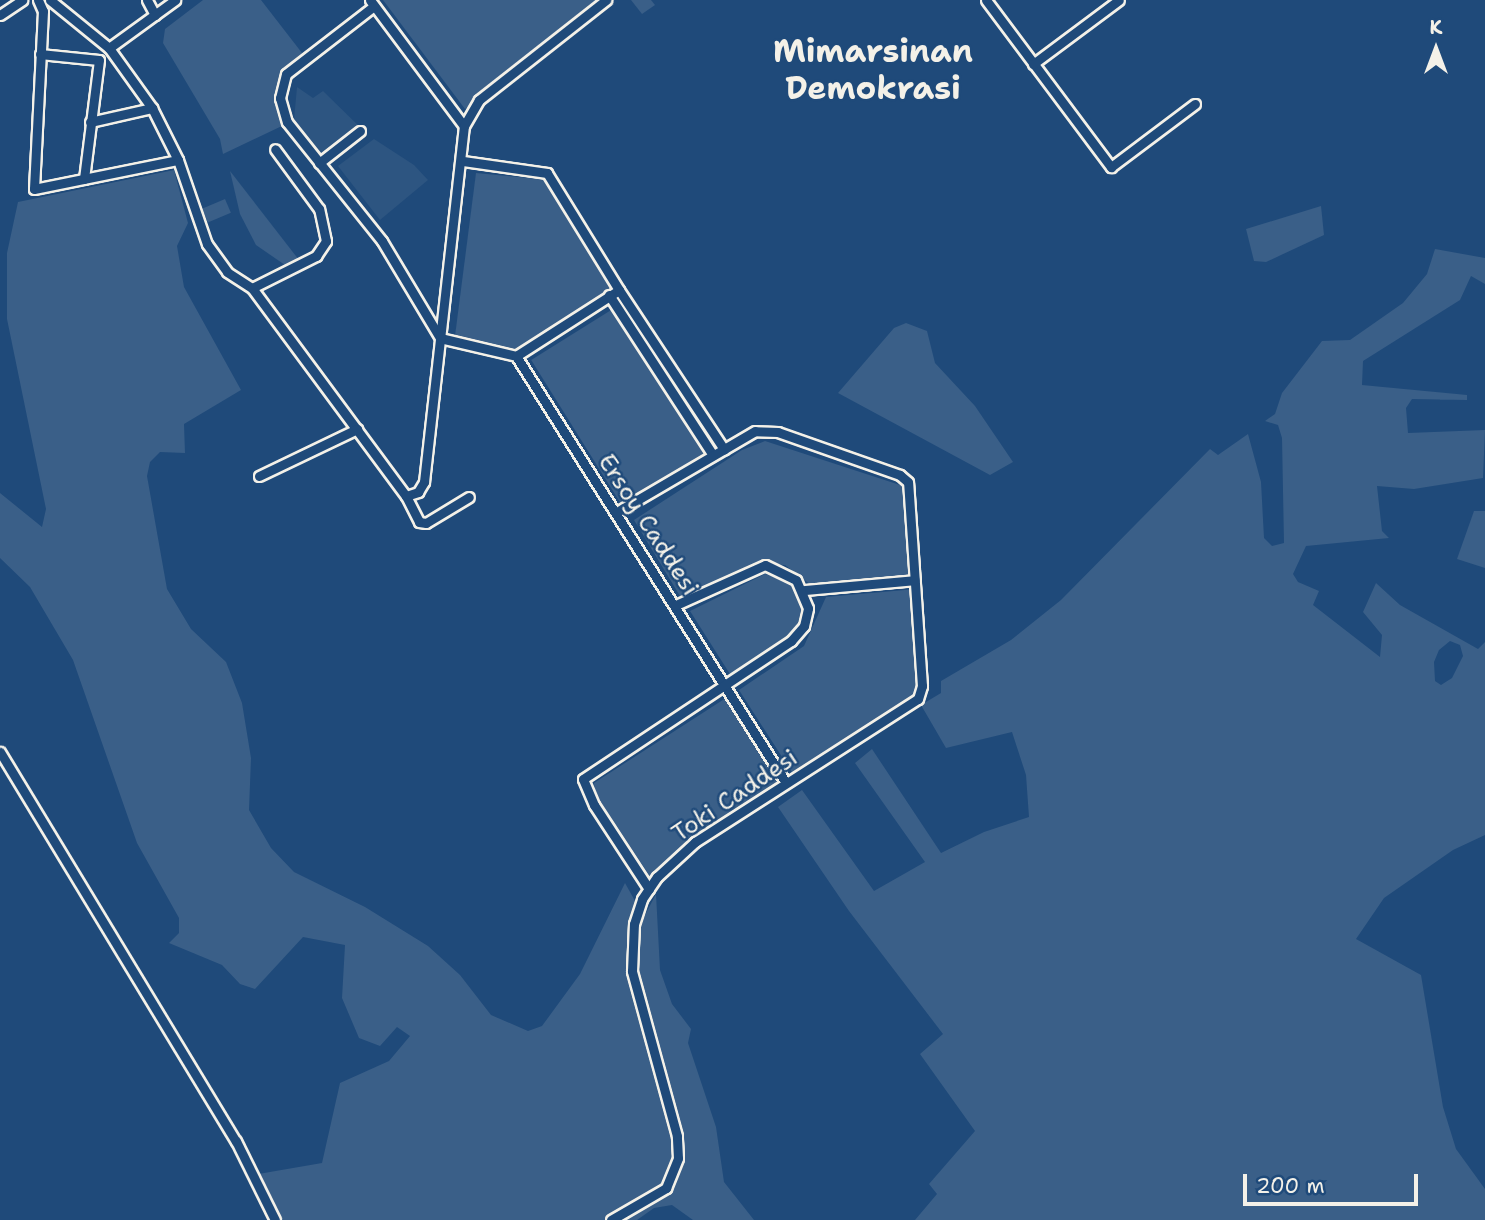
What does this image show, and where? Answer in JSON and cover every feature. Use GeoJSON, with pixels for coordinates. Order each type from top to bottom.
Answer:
{"type":"FeatureCollection","features":[{"type":"Feature","properties":{"kind":"street"},"geometry":{"type":"LineString","coordinates":[[0,15],[22,0]]}},
{"type":"Feature","properties":{"kind":"street"},"geometry":{"type":"LineString","coordinates":[[39,0],[40,54],[34,189],[178,160]]}},
{"type":"Feature","properties":{"kind":"street"},"geometry":{"type":"LineString","coordinates":[[50,0],[109,48],[152,108],[178,160],[207,244],[227,272],[252,288],[407,496],[424,524],[469,497]]}},
{"type":"Feature","properties":{"kind":"street"},"geometry":{"type":"LineString","coordinates":[[147,0],[155,15]]}},
{"type":"Feature","properties":{"kind":"street"},"geometry":{"type":"LineString","coordinates":[[109,48],[175,0]]}},
{"type":"Feature","properties":{"kind":"street"},"geometry":{"type":"LineString","coordinates":[[407,496],[418,492],[424,482],[463,161],[464,126],[479,100],[606,0]]}},
{"type":"Feature","properties":{"kind":"street"},"geometry":{"type":"LineString","coordinates":[[986,0],[1111,167],[1195,104]]}},
{"type":"Feature","properties":{"kind":"street"},"geometry":{"type":"LineString","coordinates":[[1033,64],[1119,0]]}},
{"type":"Feature","properties":{"kind":"street"},"geometry":{"type":"LineString","coordinates":[[464,126],[372,3],[286,74],[282,82],[284,116],[382,241],[440,338],[516,356],[619,290]]}},
{"type":"Feature","properties":{"kind":"street"},"geometry":{"type":"LineString","coordinates":[[40,54],[99,58],[84,179]]}},
{"type":"Feature","properties":{"kind":"street"},"geometry":{"type":"LineString","coordinates":[[90,122],[152,108]]}},
{"type":"Feature","properties":{"kind":"street"},"geometry":{"type":"LineString","coordinates":[[319,163],[360,131]]}},
{"type":"Feature","properties":{"kind":"street"},"geometry":{"type":"LineString","coordinates":[[252,288],[316,256],[326,241],[322,215],[275,149]]}},
{"type":"Feature","properties":{"kind":"street"},"geometry":{"type":"LineString","coordinates":[[463,161],[547,173],[619,290],[724,449]]}},
{"type":"Feature","properties":{"kind":"street"},"geometry":{"type":"LineString","coordinates":[[609,295],[713,454]]}},
{"type":"Feature","properties":{"kind":"street","name":"Ersoy Caddesi"},"geometry":{"type":"LineString","coordinates":[[516,356],[676,605],[786,783]]}},
{"type":"Feature","properties":{"kind":"street"},"geometry":{"type":"LineString","coordinates":[[259,476],[357,429]]}},
{"type":"Feature","properties":{"kind":"street"},"geometry":{"type":"LineString","coordinates":[[617,512],[755,431],[778,432],[900,475],[908,482],[915,580],[804,590]]}},
{"type":"Feature","properties":{"kind":"street"},"geometry":{"type":"LineString","coordinates":[[649,888],[594,805],[583,779],[798,635],[807,614],[804,590],[780,568],[759,565],[676,605]]}},
{"type":"Feature","properties":{"kind":"street","name":"Toki Caddesi"},"geometry":{"type":"LineString","coordinates":[[611,1220],[666,1188],[678,1158],[677,1136],[632,971],[634,924],[649,888],[695,842],[918,699],[922,686],[915,580]]}},
{"type":"Feature","properties":{"kind":"street"},"geometry":{"type":"LineString","coordinates":[[0,752],[236,1141],[275,1220]]}},
{"type":"Feature","properties":{"kind":"shaded area"},"geometry":{"type":"Polygon","coordinates":[[[203,0],[261,0],[309,62],[290,79],[284,93],[284,125],[223,154],[220,139],[163,43],[165,29],[203,0]]]}},
{"type":"Feature","properties":{"kind":"shaded area"},"geometry":{"type":"Polygon","coordinates":[[[383,0],[609,0],[465,109],[383,0]]]}},
{"type":"Feature","properties":{"kind":"shaded area"},"geometry":{"type":"Polygon","coordinates":[[[631,0],[651,0],[655,5],[642,14],[631,0]]]}},
{"type":"Feature","properties":{"kind":"shaded area"},"geometry":{"type":"Polygon","coordinates":[[[297,87],[313,98],[323,91],[367,134],[328,162],[294,120],[297,87]]]}},
{"type":"Feature","properties":{"kind":"shaded area"},"geometry":{"type":"Polygon","coordinates":[[[374,139],[414,165],[428,180],[380,220],[338,166],[374,139]]]}},
{"type":"Feature","properties":{"kind":"shaded area"},"geometry":{"type":"Polygon","coordinates":[[[174,170],[188,223],[177,246],[184,287],[241,390],[184,424],[185,453],[160,452],[150,462],[147,476],[167,589],[191,629],[226,662],[242,703],[251,758],[249,810],[271,848],[294,872],[365,907],[428,946],[460,975],[491,1015],[528,1031],[542,1026],[580,974],[625,883],[644,917],[656,894],[660,970],[672,1004],[691,1029],[688,1043],[716,1127],[724,1182],[754,1220],[693,1220],[672,1205],[654,1208],[637,1220],[269,1220],[247,1176],[322,1163],[340,1083],[389,1061],[410,1036],[397,1027],[380,1046],[359,1038],[342,998],[345,945],[303,937],[255,989],[240,984],[222,965],[169,943],[179,933],[179,918],[137,843],[73,660],[30,587],[0,558],[0,493],[42,527],[46,509],[7,319],[7,253],[18,202],[174,170]]]}},
{"type":"Feature","properties":{"kind":"shaded area"},"geometry":{"type":"Polygon","coordinates":[[[230,171],[306,269],[298,274],[256,245],[240,214],[230,171]]]}},
{"type":"Feature","properties":{"kind":"shaded area"},"geometry":{"type":"Polygon","coordinates":[[[476,173],[551,180],[619,289],[523,353],[455,336],[476,173]]]}},
{"type":"Feature","properties":{"kind":"shaded area"},"geometry":{"type":"Polygon","coordinates":[[[225,199],[231,213],[208,223],[202,209],[225,199]]]}},
{"type":"Feature","properties":{"kind":"shaded area"},"geometry":{"type":"Polygon","coordinates":[[[1321,206],[1324,235],[1266,262],[1254,261],[1246,229],[1321,206]]]}},
{"type":"Feature","properties":{"kind":"shaded area"},"geometry":{"type":"Polygon","coordinates":[[[1435,249],[1485,258],[1485,284],[1471,276],[1460,300],[1363,361],[1362,385],[1467,395],[1467,400],[1412,399],[1406,408],[1408,433],[1485,430],[1483,478],[1414,489],[1377,486],[1382,531],[1389,538],[1306,546],[1293,574],[1298,582],[1319,591],[1313,605],[1380,657],[1382,635],[1363,612],[1376,583],[1400,605],[1478,649],[1485,642],[1485,835],[1453,850],[1384,898],[1356,939],[1421,975],[1443,1107],[1456,1149],[1485,1189],[1485,1220],[915,1220],[937,1194],[929,1184],[975,1131],[920,1054],[943,1034],[849,911],[778,807],[802,790],[874,891],[925,862],[855,763],[872,749],[941,853],[984,832],[1029,817],[1026,775],[1012,732],[946,748],[921,705],[941,693],[941,681],[1011,640],[1061,600],[1210,449],[1218,455],[1248,434],[1261,482],[1264,538],[1272,546],[1284,543],[1282,438],[1278,425],[1265,421],[1275,414],[1282,393],[1322,341],[1350,340],[1403,303],[1427,274],[1435,249]],[[1450,641],[1439,650],[1434,662],[1435,681],[1441,685],[1452,678],[1463,656],[1460,645],[1450,641]]]}},
{"type":"Feature","properties":{"kind":"shaded area"},"geometry":{"type":"Polygon","coordinates":[[[616,307],[709,455],[624,508],[531,360],[616,307]]]}},
{"type":"Feature","properties":{"kind":"shaded area"},"geometry":{"type":"Polygon","coordinates":[[[906,323],[927,331],[935,363],[975,406],[1013,462],[990,475],[838,393],[894,328],[906,323]]]}},
{"type":"Feature","properties":{"kind":"shaded area"},"geometry":{"type":"Polygon","coordinates":[[[765,441],[903,486],[916,580],[811,585],[785,565],[760,564],[683,601],[634,520],[742,450],[765,441]]]}},
{"type":"Feature","properties":{"kind":"shaded area"},"geometry":{"type":"Polygon","coordinates":[[[1474,511],[1485,511],[1485,568],[1457,559],[1474,511]]]}},
{"type":"Feature","properties":{"kind":"shaded area"},"geometry":{"type":"Polygon","coordinates":[[[765,574],[797,584],[803,594],[804,631],[735,682],[690,611],[765,574]]]}},
{"type":"Feature","properties":{"kind":"shaded area"},"geometry":{"type":"Polygon","coordinates":[[[916,589],[921,693],[793,774],[739,690],[804,646],[826,597],[916,589]]]}},
{"type":"Feature","properties":{"kind":"shaded area"},"geometry":{"type":"Polygon","coordinates":[[[729,696],[784,784],[700,838],[653,881],[595,793],[594,783],[729,696]]]}},
{"type":"Feature","properties":{"kind":"district","name":"Mimarsinan Demokrasi"},"geometry":{"type":"Point","coordinates":[873,70]}}]}
